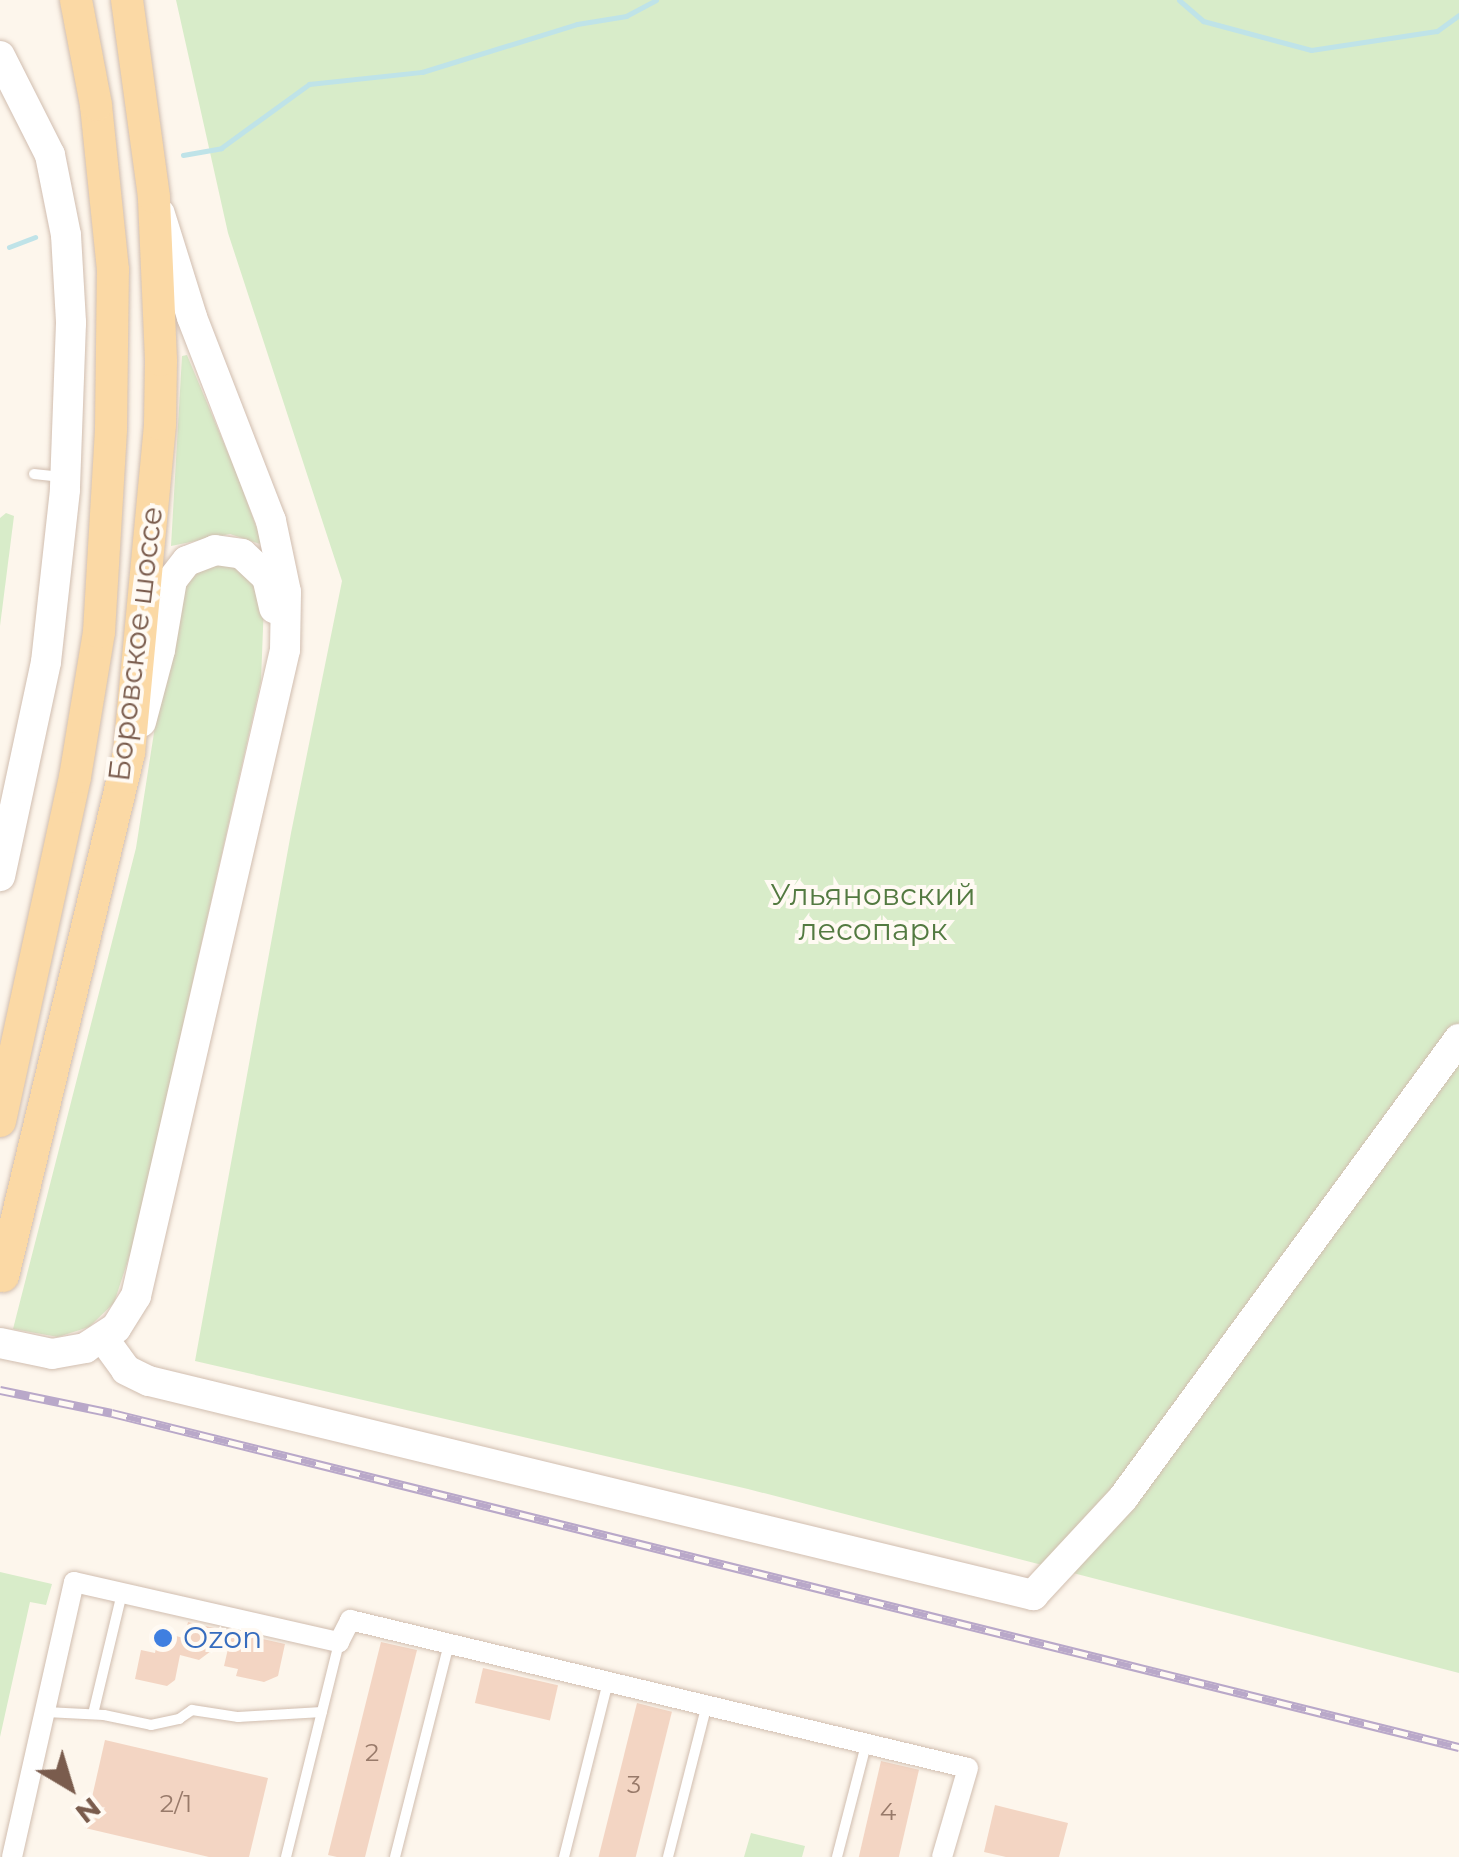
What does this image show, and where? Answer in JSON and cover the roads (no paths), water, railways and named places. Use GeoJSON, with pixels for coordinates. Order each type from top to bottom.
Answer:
{"type":"FeatureCollection","features":[{"type":"Feature","properties":{"kind":"main road","name":"Боровское шоссе"},"geometry":{"type":"LineString","coordinates":[[0,1121],[75,777],[99,632],[112,430],[113,270],[96,106],[76,0]]}},
{"type":"Feature","properties":{"kind":"main road","name":"Боровское шоссе"},"geometry":{"type":"LineString","coordinates":[[2,1276],[129,752],[160,424],[154,197],[128,0]]}},
{"type":"Feature","properties":{"kind":"street"},"geometry":{"type":"LineString","coordinates":[[0,876],[46,662],[66,477],[71,323],[66,235],[50,155],[4,72]]}},
{"type":"Feature","properties":{"kind":"street"},"geometry":{"type":"LineString","coordinates":[[0,1343],[52,1354],[85,1348],[103,1338],[131,1309],[140,1285],[280,677],[288,623],[279,550],[192,317],[154,197]]}},
{"type":"Feature","properties":{"kind":"street"},"geometry":{"type":"LineString","coordinates":[[129,752],[148,699],[172,580],[187,561],[227,550],[249,558],[263,571],[272,590],[280,677]]}},
{"type":"Feature","properties":{"kind":"street"},"geometry":{"type":"LineString","coordinates":[[103,1338],[126,1370],[150,1380],[1033,1595],[1123,1498],[1459,1039]]}},
{"type":"Feature","properties":{"kind":"street"},"geometry":{"type":"LineString","coordinates":[[12,1857],[74,1582],[340,1642],[350,1620],[968,1768],[942,1857]]}},
{"type":"Feature","properties":{"kind":"lane"},"geometry":{"type":"LineString","coordinates":[[34,474],[66,477]]}},
{"type":"Feature","properties":{"kind":"lane"},"geometry":{"type":"LineString","coordinates":[[93,1714],[122,1593]]}},
{"type":"Feature","properties":{"kind":"lane"},"geometry":{"type":"LineString","coordinates":[[286,1857],[340,1642]]}},
{"type":"Feature","properties":{"kind":"lane"},"geometry":{"type":"LineString","coordinates":[[395,1857],[449,1644]]}},
{"type":"Feature","properties":{"kind":"lane"},"geometry":{"type":"LineString","coordinates":[[564,1857],[608,1682]]}},
{"type":"Feature","properties":{"kind":"lane"},"geometry":{"type":"LineString","coordinates":[[668,1857],[706,1708]]}},
{"type":"Feature","properties":{"kind":"lane"},"geometry":{"type":"LineString","coordinates":[[45,1712],[93,1714],[151,1725],[179,1719],[192,1710],[238,1717],[322,1712]]}},
{"type":"Feature","properties":{"kind":"lane"},"geometry":{"type":"LineString","coordinates":[[836,1857],[866,1745]]}},
{"type":"Feature","properties":{"kind":"waterway"},"geometry":{"type":"LineString","coordinates":[[183,155],[221,148],[309,84],[422,72],[577,24],[626,16],[656,0]]}},
{"type":"Feature","properties":{"kind":"waterway"},"geometry":{"type":"LineString","coordinates":[[1179,0],[1203,21],[1311,50],[1437,31],[1459,15]]}},
{"type":"Feature","properties":{"kind":"waterway"},"geometry":{"type":"LineString","coordinates":[[9,247],[35,237]]}},
{"type":"Feature","properties":{"kind":"railway"},"geometry":{"type":"LineString","coordinates":[[0,1390],[112,1413],[1459,1747]]}},
{"type":"Feature","properties":{"kind":"place","name":"Ozon"},"geometry":{"type":"Point","coordinates":[163,1638]}},
{"type":"Feature","properties":{"kind":"park label","name":"Ульяновский лесопарк"},"geometry":{"type":"Point","coordinates":[873,912]}}]}
